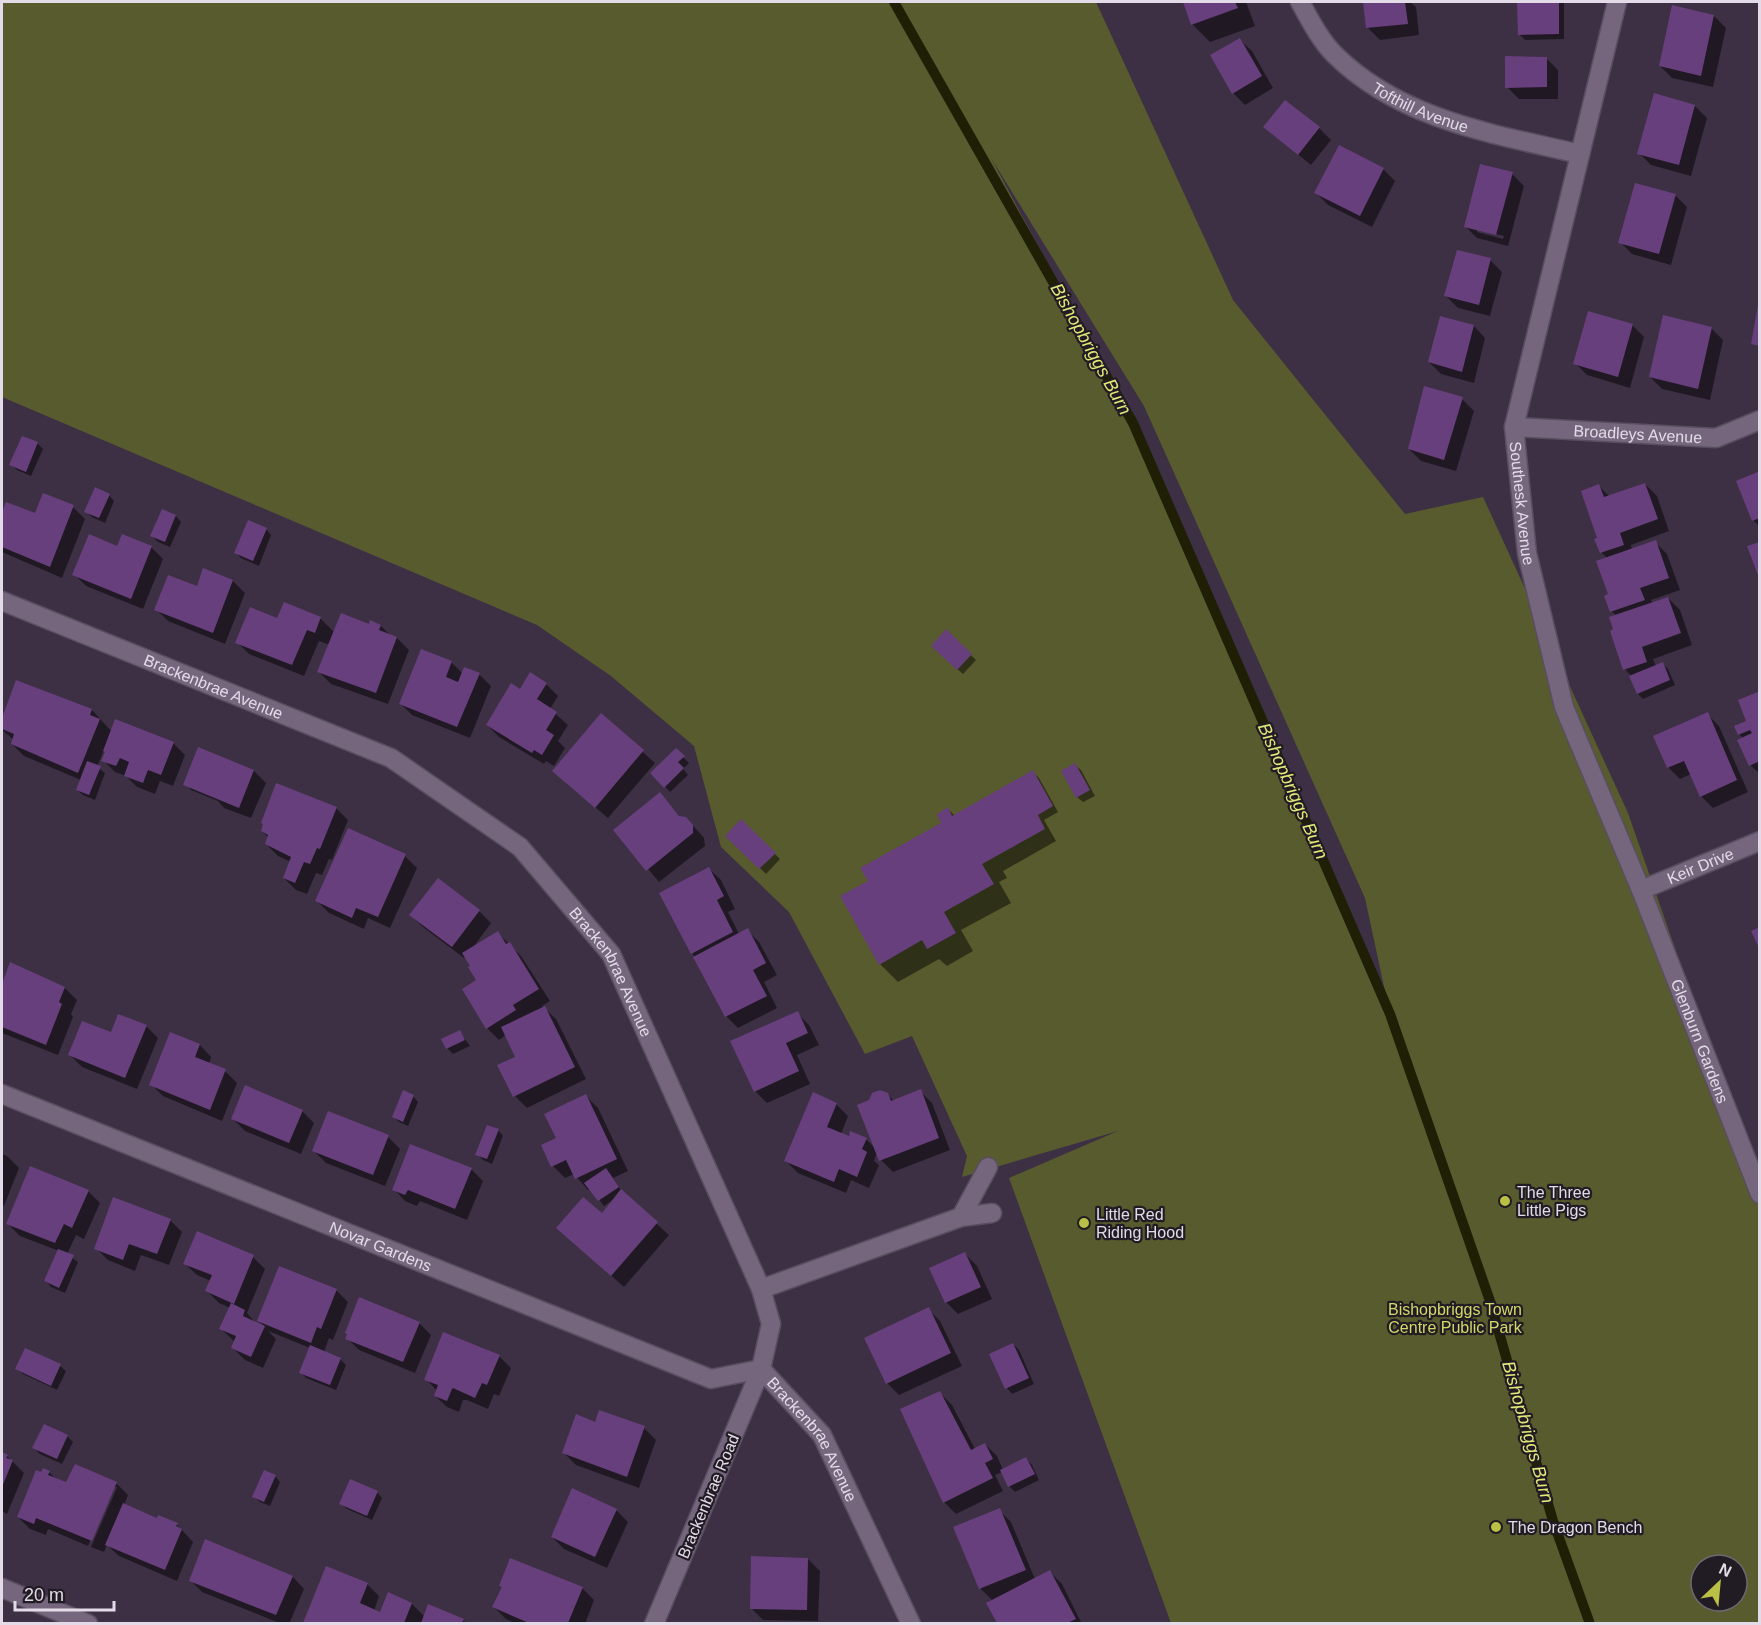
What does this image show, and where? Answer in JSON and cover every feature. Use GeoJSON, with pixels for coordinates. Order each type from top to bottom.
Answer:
{"type":"FeatureCollection","features":[{"type":"Feature","properties":{"kind":"street","name":"Tofthill Avenue"},"geometry":{"type":"LineString","coordinates":[[1300,2],[1320,36],[1335,55],[1369,83],[1401,102],[1442,120],[1580,154]]}},
{"type":"Feature","properties":{"kind":"street","name":"Southesk Avenue"},"geometry":{"type":"LineString","coordinates":[[1617,2],[1514,426],[1527,553],[1563,707],[1641,890]]}},
{"type":"Feature","properties":{"kind":"street","name":"Broadleys Avenue"},"geometry":{"type":"LineString","coordinates":[[1514,426],[1716,438],[1760,420]]}},
{"type":"Feature","properties":{"kind":"street","name":"Brackenbrae Avenue"},"geometry":{"type":"LineString","coordinates":[[2,601],[391,758],[520,847],[611,954],[761,1288],[771,1324],[761,1369],[822,1435],[911,1623]]}},
{"type":"Feature","properties":{"kind":"street","name":"Keir Drive"},"geometry":{"type":"LineString","coordinates":[[1641,890],[1760,841]]}},
{"type":"Feature","properties":{"kind":"street","name":"Glenburn Gardens"},"geometry":{"type":"LineString","coordinates":[[1641,890],[1760,1194]]}},
{"type":"Feature","properties":{"kind":"street","name":"Novar Gardens"},"geometry":{"type":"LineString","coordinates":[[2,1094],[711,1379],[761,1369]]}},
{"type":"Feature","properties":{"kind":"street"},"geometry":{"type":"LineString","coordinates":[[961,1217],[988,1167]]}},
{"type":"Feature","properties":{"kind":"street"},"geometry":{"type":"LineString","coordinates":[[761,1288],[961,1217],[992,1213]]}},
{"type":"Feature","properties":{"kind":"street","name":"Brackenbrae Road"},"geometry":{"type":"LineString","coordinates":[[654,1623],[761,1369]]}},
{"type":"Feature","properties":{"kind":"street"},"geometry":{"type":"LineString","coordinates":[[2,1588],[88,1623]]}},
{"type":"Feature","properties":{"kind":"green space","name":"Bishopbriggs Town Centre Public Park"},"geometry":{"type":"Polygon","coordinates":[[[2,2],[1096,2],[1233,300],[1405,514],[1483,497],[1628,813],[1759,1190],[1759,1623],[1171,1623],[1009,1178],[1118,1131],[962,1177],[967,1156],[912,1036],[865,1054],[789,912],[721,847],[694,746],[611,676],[537,625],[2,397],[2,2]],[[991,158],[1133,423],[1389,1010],[1365,898],[1144,406],[991,158]]]}},
{"type":"Feature","properties":{"kind":"building"},"geometry":{"type":"Polygon","coordinates":[[[1183,2],[1235,2],[1238,8],[1191,25],[1183,2]]]}},
{"type":"Feature","properties":{"kind":"building"},"geometry":{"type":"Polygon","coordinates":[[[1363,2],[1405,2],[1408,24],[1366,28],[1363,2]]]}},
{"type":"Feature","properties":{"kind":"building"},"geometry":{"type":"Polygon","coordinates":[[[1517,2],[1559,2],[1559,34],[1518,35],[1517,2]]]}},
{"type":"Feature","properties":{"kind":"building"},"geometry":{"type":"Polygon","coordinates":[[[1672,5],[1714,15],[1701,76],[1659,66],[1672,5]]]}},
{"type":"Feature","properties":{"kind":"building"},"geometry":{"type":"Polygon","coordinates":[[[1240,38],[1262,76],[1232,94],[1210,55],[1240,38]]]}},
{"type":"Feature","properties":{"kind":"building"},"geometry":{"type":"Polygon","coordinates":[[[1505,56],[1547,57],[1547,87],[1505,88],[1505,56]]]}},
{"type":"Feature","properties":{"kind":"building"},"geometry":{"type":"Polygon","coordinates":[[[1654,93],[1695,105],[1679,165],[1637,154],[1654,93]]]}},
{"type":"Feature","properties":{"kind":"building"},"geometry":{"type":"Polygon","coordinates":[[[1285,100],[1320,127],[1298,155],[1263,127],[1285,100]]]}},
{"type":"Feature","properties":{"kind":"building"},"geometry":{"type":"Polygon","coordinates":[[[1339,145],[1384,168],[1360,216],[1314,193],[1339,145]]]}},
{"type":"Feature","properties":{"kind":"building"},"geometry":{"type":"Polygon","coordinates":[[[1480,164],[1513,172],[1496,235],[1464,227],[1480,164]]]}},
{"type":"Feature","properties":{"kind":"building"},"geometry":{"type":"Polygon","coordinates":[[[1635,183],[1676,194],[1659,254],[1618,243],[1635,183]]]}},
{"type":"Feature","properties":{"kind":"building"},"geometry":{"type":"Polygon","coordinates":[[[1457,250],[1491,258],[1479,305],[1444,296],[1457,250]]]}},
{"type":"Feature","properties":{"kind":"building"},"geometry":{"type":"Polygon","coordinates":[[[1758,305],[1760,305],[1760,346],[1751,344],[1758,305]]]}},
{"type":"Feature","properties":{"kind":"building"},"geometry":{"type":"Polygon","coordinates":[[[1588,311],[1633,324],[1618,377],[1573,364],[1588,311]]]}},
{"type":"Feature","properties":{"kind":"building"},"geometry":{"type":"Polygon","coordinates":[[[1663,315],[1712,327],[1698,389],[1649,377],[1663,315]]]}},
{"type":"Feature","properties":{"kind":"building"},"geometry":{"type":"Polygon","coordinates":[[[1440,316],[1474,325],[1462,372],[1428,362],[1440,316]]]}},
{"type":"Feature","properties":{"kind":"building"},"geometry":{"type":"Polygon","coordinates":[[[1424,386],[1463,397],[1444,460],[1408,449],[1424,386]]]}},
{"type":"Feature","properties":{"kind":"building"},"geometry":{"type":"Polygon","coordinates":[[[22,436],[38,442],[26,472],[9,465],[22,436]]]}},
{"type":"Feature","properties":{"kind":"building"},"geometry":{"type":"Polygon","coordinates":[[[1760,471],[1760,518],[1752,521],[1736,481],[1760,471]]]}},
{"type":"Feature","properties":{"kind":"building"},"geometry":{"type":"Polygon","coordinates":[[[1645,483],[1658,519],[1620,533],[1624,545],[1600,553],[1581,491],[1599,484],[1604,497],[1645,483]]]}},
{"type":"Feature","properties":{"kind":"building"},"geometry":{"type":"Polygon","coordinates":[[[95,487],[110,494],[99,518],[84,512],[95,487]]]}},
{"type":"Feature","properties":{"kind":"building"},"geometry":{"type":"Polygon","coordinates":[[[43,493],[74,505],[50,567],[2,547],[2,512],[6,502],[35,513],[43,493]]]}},
{"type":"Feature","properties":{"kind":"building"},"geometry":{"type":"Polygon","coordinates":[[[162,509],[176,515],[165,542],[150,536],[162,509]]]}},
{"type":"Feature","properties":{"kind":"building"},"geometry":{"type":"Polygon","coordinates":[[[248,520],[267,528],[253,561],[234,553],[248,520]]]}},
{"type":"Feature","properties":{"kind":"building"},"geometry":{"type":"Polygon","coordinates":[[[89,534],[117,546],[122,534],[152,546],[131,599],[72,575],[89,534]]]}},
{"type":"Feature","properties":{"kind":"building"},"geometry":{"type":"Polygon","coordinates":[[[1656,540],[1669,578],[1640,588],[1645,600],[1610,612],[1604,596],[1608,594],[1596,561],[1656,540]]]}},
{"type":"Feature","properties":{"kind":"building"},"geometry":{"type":"Polygon","coordinates":[[[1760,542],[1760,578],[1759,578],[1747,546],[1760,542]]]}},
{"type":"Feature","properties":{"kind":"building"},"geometry":{"type":"Polygon","coordinates":[[[203,568],[233,580],[213,633],[154,610],[168,575],[197,586],[203,568]]]}},
{"type":"Feature","properties":{"kind":"building"},"geometry":{"type":"Polygon","coordinates":[[[1668,597],[1681,633],[1642,647],[1647,662],[1623,670],[1610,631],[1613,629],[1609,617],[1668,597]]]}},
{"type":"Feature","properties":{"kind":"building"},"geometry":{"type":"Polygon","coordinates":[[[284,602],[321,617],[315,633],[307,630],[292,665],[235,643],[250,607],[277,618],[284,602]]]}},
{"type":"Feature","properties":{"kind":"building"},"geometry":{"type":"Polygon","coordinates":[[[341,613],[369,624],[370,620],[381,625],[379,630],[397,637],[376,693],[317,672],[341,613]]]}},
{"type":"Feature","properties":{"kind":"building"},"geometry":{"type":"Polygon","coordinates":[[[946,629],[972,654],[957,670],[931,646],[946,629]]]}},
{"type":"Feature","properties":{"kind":"building"},"geometry":{"type":"Polygon","coordinates":[[[421,649],[452,661],[446,677],[458,682],[464,667],[480,673],[457,727],[399,704],[421,649]]]}},
{"type":"Feature","properties":{"kind":"building"},"geometry":{"type":"Polygon","coordinates":[[[1663,662],[1670,680],[1637,694],[1629,676],[1663,662]]]}},
{"type":"Feature","properties":{"kind":"building"},"geometry":{"type":"Polygon","coordinates":[[[530,672],[547,683],[537,699],[557,712],[546,730],[554,735],[542,755],[534,750],[532,753],[486,725],[511,683],[520,689],[530,672]]]}},
{"type":"Feature","properties":{"kind":"building"},"geometry":{"type":"Polygon","coordinates":[[[16,680],[92,709],[90,715],[100,719],[78,773],[11,744],[14,734],[2,729],[2,718],[16,680]]]}},
{"type":"Feature","properties":{"kind":"building"},"geometry":{"type":"Polygon","coordinates":[[[1760,691],[1760,761],[1749,766],[1737,740],[1752,733],[1750,730],[1738,735],[1734,726],[1746,721],[1738,700],[1760,691]]]}},
{"type":"Feature","properties":{"kind":"building"},"geometry":{"type":"Polygon","coordinates":[[[1708,712],[1737,780],[1700,797],[1684,761],[1667,768],[1653,736],[1708,712]]]}},
{"type":"Feature","properties":{"kind":"building"},"geometry":{"type":"Polygon","coordinates":[[[601,713],[644,750],[595,808],[552,771],[601,713]]]}},
{"type":"Feature","properties":{"kind":"building"},"geometry":{"type":"Polygon","coordinates":[[[115,719],[174,742],[161,775],[148,770],[143,783],[124,776],[129,762],[120,758],[116,766],[101,761],[115,719]]]}},
{"type":"Feature","properties":{"kind":"building"},"geometry":{"type":"Polygon","coordinates":[[[198,747],[254,770],[239,808],[183,785],[198,747]]]}},
{"type":"Feature","properties":{"kind":"building"},"geometry":{"type":"Polygon","coordinates":[[[676,748],[685,756],[678,762],[684,768],[664,788],[650,773],[676,748]]]}},
{"type":"Feature","properties":{"kind":"building"},"geometry":{"type":"Polygon","coordinates":[[[87,761],[101,766],[89,795],[76,790],[87,761]]]}},
{"type":"Feature","properties":{"kind":"building"},"geometry":{"type":"Polygon","coordinates":[[[1075,763],[1090,790],[1076,798],[1061,771],[1075,763]]]}},
{"type":"Feature","properties":{"kind":"building"},"geometry":{"type":"Polygon","coordinates":[[[1033,770],[1053,806],[1038,815],[1045,829],[982,864],[994,884],[944,912],[956,933],[927,949],[922,940],[879,965],[840,896],[868,881],[860,868],[941,823],[937,814],[948,807],[952,816],[1033,770]]]}},
{"type":"Feature","properties":{"kind":"building"},"geometry":{"type":"Polygon","coordinates":[[[276,783],[337,807],[320,849],[317,848],[310,864],[304,862],[295,883],[283,878],[291,857],[265,844],[268,835],[261,831],[263,824],[261,823],[276,783]]]}},
{"type":"Feature","properties":{"kind":"building"},"geometry":{"type":"Polygon","coordinates":[[[660,792],[679,816],[686,817],[693,825],[693,833],[646,871],[613,830],[660,792]]]}},
{"type":"Feature","properties":{"kind":"building"},"geometry":{"type":"Polygon","coordinates":[[[741,819],[776,853],[759,869],[725,836],[741,819]]]}},
{"type":"Feature","properties":{"kind":"building"},"geometry":{"type":"Polygon","coordinates":[[[348,828],[406,854],[378,917],[356,908],[352,918],[315,901],[348,828]]]}},
{"type":"Feature","properties":{"kind":"building"},"geometry":{"type":"Polygon","coordinates":[[[709,867],[724,896],[717,900],[733,932],[691,954],[659,893],[709,867]]]}},
{"type":"Feature","properties":{"kind":"building"},"geometry":{"type":"Polygon","coordinates":[[[438,878],[480,910],[452,947],[409,915],[438,878]]]}},
{"type":"Feature","properties":{"kind":"building"},"geometry":{"type":"Polygon","coordinates":[[[1760,927],[1760,950],[1751,931],[1760,927]]]}},
{"type":"Feature","properties":{"kind":"building"},"geometry":{"type":"Polygon","coordinates":[[[748,928],[766,963],[753,970],[767,996],[725,1017],[693,957],[748,928]]]}},
{"type":"Feature","properties":{"kind":"building"},"geometry":{"type":"Polygon","coordinates":[[[498,931],[506,944],[510,942],[539,989],[513,1005],[516,1010],[486,1029],[462,989],[476,980],[462,953],[498,931]]]}},
{"type":"Feature","properties":{"kind":"building"},"geometry":{"type":"Polygon","coordinates":[[[10,962],[65,987],[59,1002],[62,1004],[46,1045],[2,1027],[2,984],[10,962]]]}},
{"type":"Feature","properties":{"kind":"building"},"geometry":{"type":"Polygon","coordinates":[[[545,1006],[575,1067],[513,1097],[497,1065],[515,1057],[501,1027],[545,1006]]]}},
{"type":"Feature","properties":{"kind":"building"},"geometry":{"type":"Polygon","coordinates":[[[798,1011],[808,1033],[786,1043],[799,1071],[754,1092],[730,1041],[798,1011]]]}},
{"type":"Feature","properties":{"kind":"building"},"geometry":{"type":"Polygon","coordinates":[[[118,1014],[147,1025],[125,1078],[68,1055],[82,1021],[111,1032],[118,1014]]]}},
{"type":"Feature","properties":{"kind":"building"},"geometry":{"type":"Polygon","coordinates":[[[460,1030],[465,1040],[446,1049],[441,1039],[460,1030]]]}},
{"type":"Feature","properties":{"kind":"building"},"geometry":{"type":"Polygon","coordinates":[[[170,1032],[200,1044],[195,1057],[226,1069],[210,1110],[149,1085],[170,1032]]]}},
{"type":"Feature","properties":{"kind":"building"},"geometry":{"type":"Polygon","coordinates":[[[245,1085],[303,1110],[289,1143],[231,1119],[245,1085]]]}},
{"type":"Feature","properties":{"kind":"building"},"geometry":{"type":"Polygon","coordinates":[[[921,1089],[939,1138],[879,1161],[857,1105],[869,1100],[872,1093],[880,1090],[888,1093],[891,1101],[921,1089]]]}},
{"type":"Feature","properties":{"kind":"building"},"geometry":{"type":"Polygon","coordinates":[[[403,1090],[414,1095],[403,1122],[392,1117],[403,1090]]]}},
{"type":"Feature","properties":{"kind":"building"},"geometry":{"type":"Polygon","coordinates":[[[813,1092],[837,1103],[827,1127],[849,1136],[850,1131],[867,1138],[862,1149],[867,1152],[857,1177],[839,1169],[834,1182],[784,1161],[813,1092]]]}},
{"type":"Feature","properties":{"kind":"building"},"geometry":{"type":"Polygon","coordinates":[[[586,1094],[617,1159],[575,1179],[566,1160],[551,1167],[541,1145],[556,1138],[544,1114],[586,1094]]]}},
{"type":"Feature","properties":{"kind":"building"},"geometry":{"type":"Polygon","coordinates":[[[328,1111],[389,1135],[373,1175],[312,1151],[328,1111]]]}},
{"type":"Feature","properties":{"kind":"building"},"geometry":{"type":"Polygon","coordinates":[[[487,1125],[499,1129],[487,1159],[475,1155],[487,1125]]]}},
{"type":"Feature","properties":{"kind":"building"},"geometry":{"type":"Polygon","coordinates":[[[410,1144],[472,1168],[455,1209],[408,1190],[405,1195],[392,1190],[410,1144]]]}},
{"type":"Feature","properties":{"kind":"building"},"geometry":{"type":"Polygon","coordinates":[[[30,1166],[89,1190],[72,1228],[64,1224],[55,1243],[6,1224],[30,1166]]]}},
{"type":"Feature","properties":{"kind":"building"},"geometry":{"type":"Polygon","coordinates":[[[606,1168],[619,1187],[598,1201],[584,1183],[606,1168]]]}},
{"type":"Feature","properties":{"kind":"building"},"geometry":{"type":"Polygon","coordinates":[[[621,1189],[658,1222],[611,1276],[556,1228],[583,1197],[602,1213],[621,1189]]]}},
{"type":"Feature","properties":{"kind":"building"},"geometry":{"type":"Polygon","coordinates":[[[113,1197],[171,1219],[157,1254],[129,1244],[123,1260],[94,1249],[113,1197]]]}},
{"type":"Feature","properties":{"kind":"building"},"geometry":{"type":"Polygon","coordinates":[[[197,1231],[254,1255],[234,1304],[205,1291],[212,1275],[183,1264],[197,1231]]]}},
{"type":"Feature","properties":{"kind":"building"},"geometry":{"type":"Polygon","coordinates":[[[58,1249],[74,1255],[59,1288],[44,1281],[58,1249]]]}},
{"type":"Feature","properties":{"kind":"building"},"geometry":{"type":"Polygon","coordinates":[[[965,1252],[981,1287],[945,1303],[929,1268],[965,1252]]]}},
{"type":"Feature","properties":{"kind":"building"},"geometry":{"type":"Polygon","coordinates":[[[279,1266],[337,1289],[321,1329],[317,1327],[311,1343],[257,1321],[279,1266]]]}},
{"type":"Feature","properties":{"kind":"building"},"geometry":{"type":"Polygon","coordinates":[[[359,1297],[420,1322],[403,1362],[345,1339],[347,1334],[345,1333],[359,1297]]]}},
{"type":"Feature","properties":{"kind":"building"},"geometry":{"type":"Polygon","coordinates":[[[231,1303],[245,1310],[243,1316],[265,1326],[251,1357],[231,1348],[236,1336],[219,1329],[231,1303]]]}},
{"type":"Feature","properties":{"kind":"building"},"geometry":{"type":"Polygon","coordinates":[[[929,1307],[951,1353],[886,1384],[864,1338],[929,1307]]]}},
{"type":"Feature","properties":{"kind":"building"},"geometry":{"type":"Polygon","coordinates":[[[443,1332],[500,1355],[487,1385],[482,1383],[475,1398],[453,1388],[447,1401],[434,1396],[438,1385],[424,1380],[443,1332]]]}},
{"type":"Feature","properties":{"kind":"building"},"geometry":{"type":"Polygon","coordinates":[[[1013,1343],[1029,1378],[1005,1389],[989,1354],[1013,1343]]]}},
{"type":"Feature","properties":{"kind":"building"},"geometry":{"type":"Polygon","coordinates":[[[310,1345],[341,1358],[330,1385],[299,1373],[310,1345]]]}},
{"type":"Feature","properties":{"kind":"building"},"geometry":{"type":"Polygon","coordinates":[[[25,1348],[61,1364],[51,1386],[15,1369],[25,1348]]]}},
{"type":"Feature","properties":{"kind":"building"},"geometry":{"type":"Polygon","coordinates":[[[940,1391],[971,1450],[985,1443],[993,1459],[985,1463],[993,1478],[943,1503],[900,1409],[940,1391]]]}},
{"type":"Feature","properties":{"kind":"building"},"geometry":{"type":"Polygon","coordinates":[[[599,1410],[645,1426],[627,1477],[562,1453],[576,1414],[595,1422],[599,1410]]]}},
{"type":"Feature","properties":{"kind":"building"},"geometry":{"type":"Polygon","coordinates":[[[44,1424],[68,1435],[57,1459],[32,1448],[44,1424]]]}},
{"type":"Feature","properties":{"kind":"building"},"geometry":{"type":"Polygon","coordinates":[[[2,1452],[8,1455],[6,1458],[13,1460],[2,1487],[2,1452]]]}},
{"type":"Feature","properties":{"kind":"building"},"geometry":{"type":"Polygon","coordinates":[[[1026,1457],[1035,1474],[1008,1487],[1000,1470],[1026,1457]]]}},
{"type":"Feature","properties":{"kind":"building"},"geometry":{"type":"Polygon","coordinates":[[[75,1464],[117,1482],[92,1541],[36,1518],[34,1524],[17,1517],[36,1470],[41,1472],[43,1468],[50,1471],[48,1475],[66,1482],[75,1464]]]}},
{"type":"Feature","properties":{"kind":"building"},"geometry":{"type":"Polygon","coordinates":[[[264,1470],[276,1475],[264,1502],[252,1497],[264,1470]]]}},
{"type":"Feature","properties":{"kind":"building"},"geometry":{"type":"Polygon","coordinates":[[[350,1479],[378,1491],[367,1516],[339,1504],[350,1479]]]}},
{"type":"Feature","properties":{"kind":"building"},"geometry":{"type":"Polygon","coordinates":[[[572,1488],[617,1509],[595,1557],[551,1537],[572,1488]]]}},
{"type":"Feature","properties":{"kind":"building"},"geometry":{"type":"Polygon","coordinates":[[[123,1503],[157,1518],[158,1515],[178,1523],[176,1526],[182,1529],[165,1570],[105,1545],[123,1503]]]}},
{"type":"Feature","properties":{"kind":"building"},"geometry":{"type":"Polygon","coordinates":[[[1000,1508],[1026,1570],[979,1589],[953,1527],[1000,1508]]]}},
{"type":"Feature","properties":{"kind":"building"},"geometry":{"type":"Polygon","coordinates":[[[205,1539],[293,1576],[276,1615],[189,1581],[205,1539]]]}},
{"type":"Feature","properties":{"kind":"building"},"geometry":{"type":"Polygon","coordinates":[[[751,1556],[808,1558],[807,1610],[750,1609],[751,1556]]]}},
{"type":"Feature","properties":{"kind":"building"},"geometry":{"type":"Polygon","coordinates":[[[510,1558],[583,1587],[568,1623],[529,1623],[492,1607],[502,1587],[499,1586],[510,1558]]]}},
{"type":"Feature","properties":{"kind":"building"},"geometry":{"type":"Polygon","coordinates":[[[326,1566],[368,1583],[360,1603],[380,1612],[388,1592],[412,1603],[404,1623],[303,1623],[326,1566]]]}},
{"type":"Feature","properties":{"kind":"building"},"geometry":{"type":"Polygon","coordinates":[[[1050,1570],[1076,1619],[1067,1623],[997,1623],[986,1603],[1050,1570]]]}},
{"type":"Feature","properties":{"kind":"building"},"geometry":{"type":"Polygon","coordinates":[[[428,1604],[464,1619],[462,1623],[421,1623],[428,1604]]]}},
{"type":"Feature","properties":{"kind":"waterway","name":"Bishopbriggs Burn"},"geometry":{"type":"LineString","coordinates":[[894,2],[1133,423],[1390,1014],[1490,1301],[1553,1521],[1590,1624]]}},
{"type":"Feature","properties":{"kind":"place","name":"The Three Little Pigs"},"geometry":{"type":"Point","coordinates":[1505,1201]}},
{"type":"Feature","properties":{"kind":"place","name":"Little Red Riding Hood"},"geometry":{"type":"Point","coordinates":[1084,1223]}},
{"type":"Feature","properties":{"kind":"place","name":"The Dragon Bench"},"geometry":{"type":"Point","coordinates":[1496,1527]}}]}
